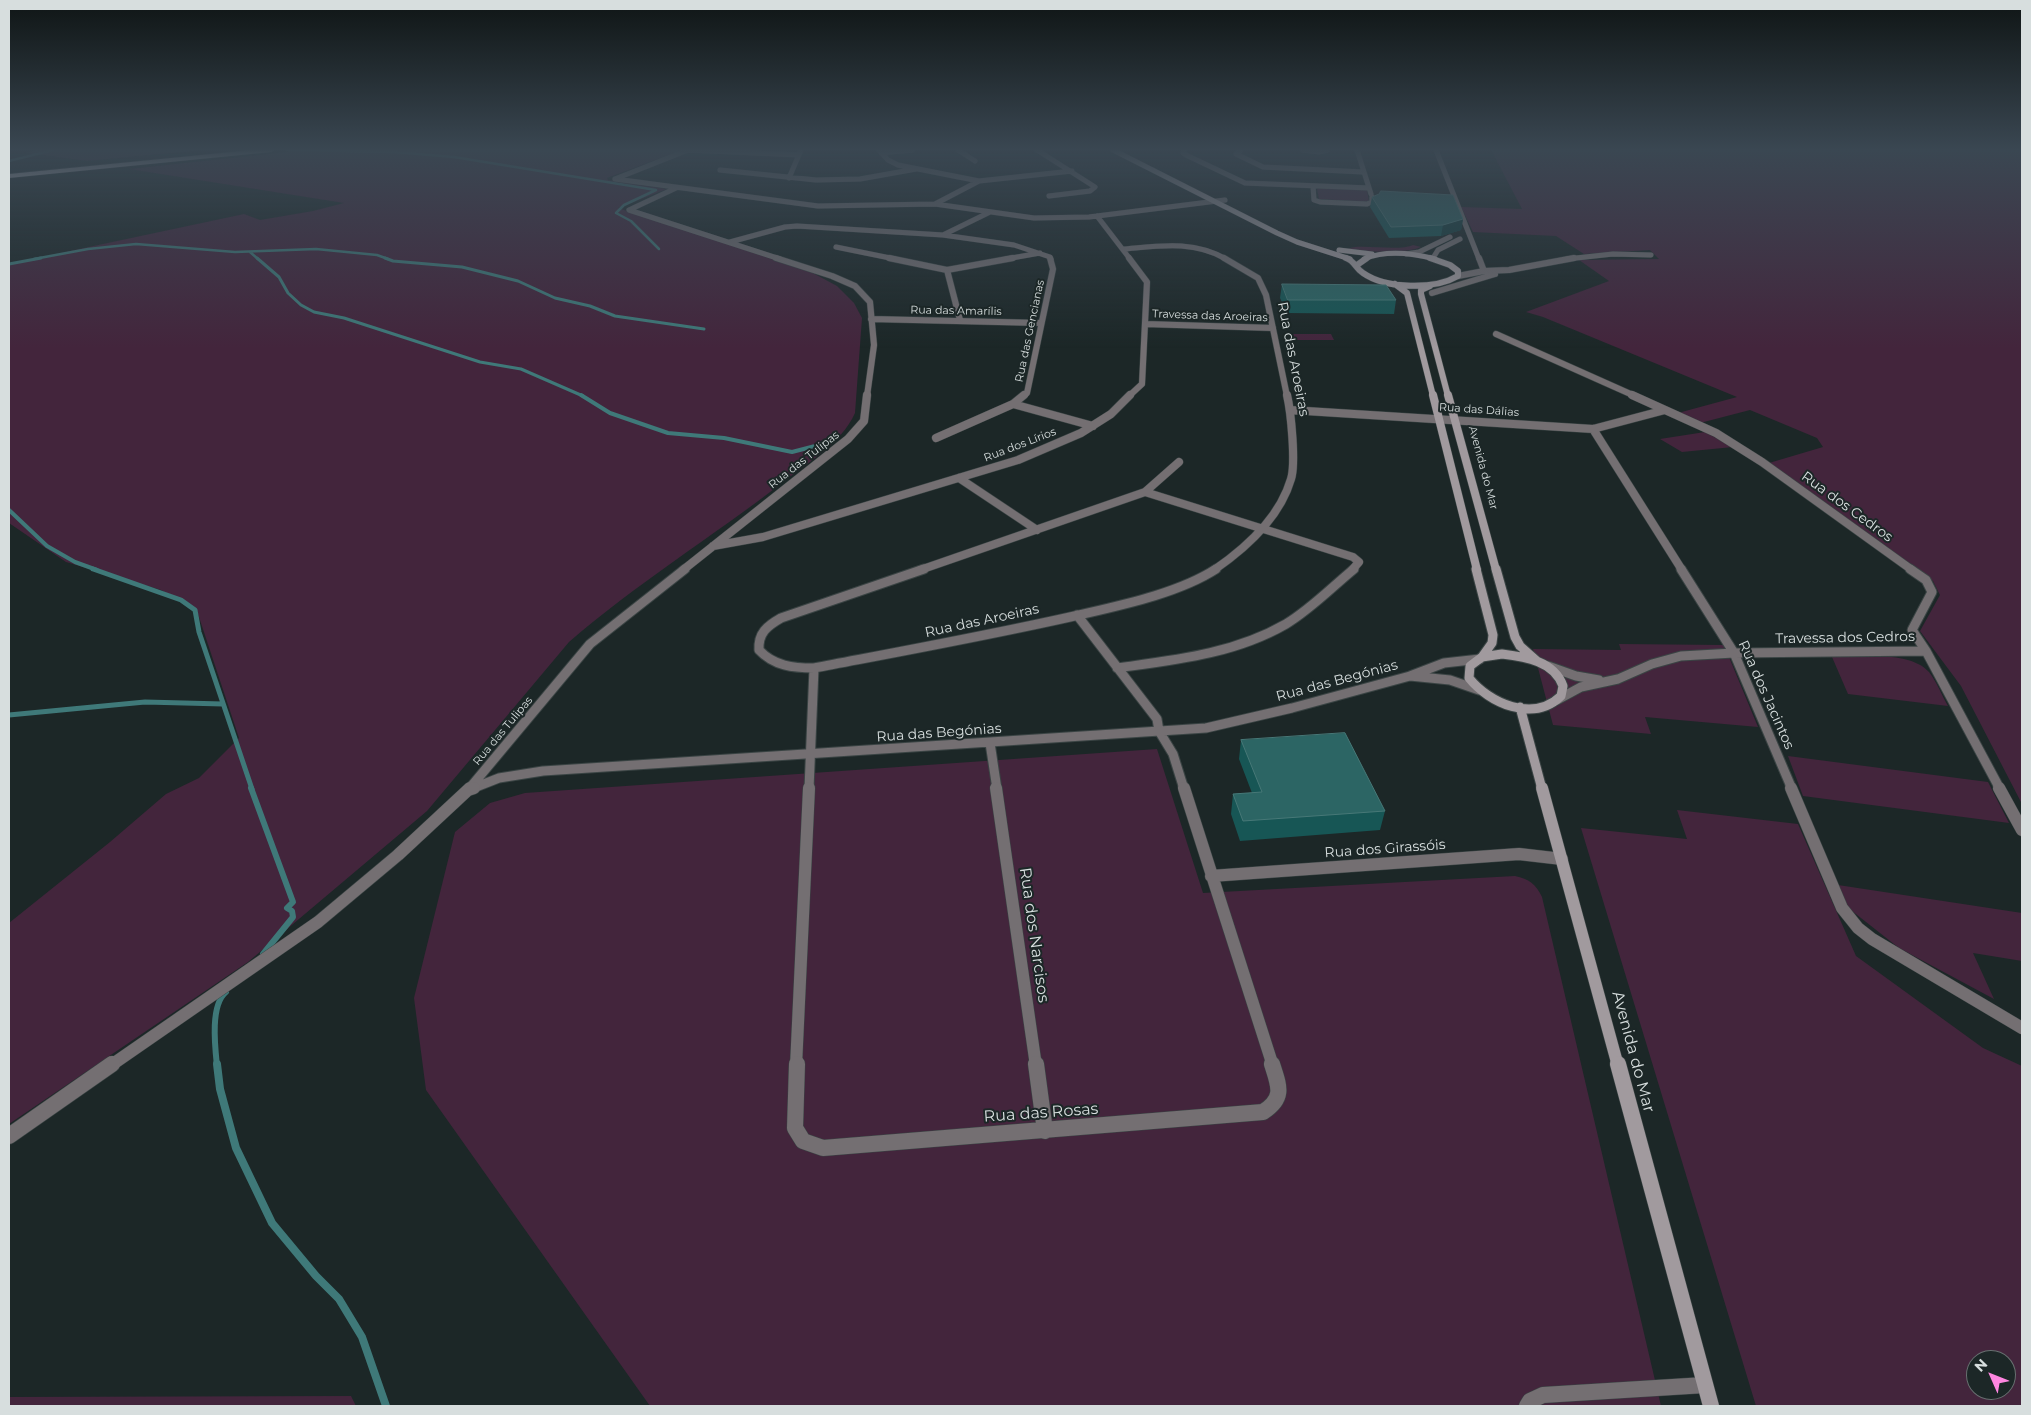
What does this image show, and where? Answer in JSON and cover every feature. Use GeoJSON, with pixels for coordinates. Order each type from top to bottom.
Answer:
{"type":"FeatureCollection","features":[{"type":"Feature","properties":{"kind":"main road"},"geometry":{"type":"LineString","coordinates":[[1243,216],[1298,242],[1346,257],[1352,260],[1364,274],[1401,287],[1407,293],[1493,635],[1492,643],[1481,658],[1470,666],[1469,678],[1479,690],[1496,701],[1520,707],[1540,706],[1558,700]]}},
{"type":"Feature","properties":{"kind":"main road"},"geometry":{"type":"LineString","coordinates":[[1256,216],[1294,235],[1324,247],[1364,254],[1406,254],[1433,258],[1453,266],[1458,271],[1458,276],[1446,282],[1436,284],[1412,285],[1387,282]]}},
{"type":"Feature","properties":{"kind":"main road"},"geometry":{"type":"LineString","coordinates":[[1357,265],[1366,257],[1388,254]]}},
{"type":"Feature","properties":{"kind":"main road","name":"Avenida do Mar"},"geometry":{"type":"LineString","coordinates":[[1436,284],[1425,287],[1420,292],[1432,328],[1514,637],[1520,646],[1537,661]]}},
{"type":"Feature","properties":{"kind":"main road","name":"Avenida do Mar"},"geometry":{"type":"LineString","coordinates":[[1481,658],[1497,655],[1514,655],[1537,661],[1547,666],[1560,678],[1563,684],[1564,690],[1558,700]]}},
{"type":"Feature","properties":{"kind":"main road","name":"Avenida do Mar"},"geometry":{"type":"LineString","coordinates":[[1520,707],[1711,1406]]}},
{"type":"Feature","properties":{"kind":"street","name":"Rua das Tulipas"},"geometry":{"type":"LineString","coordinates":[[467,791],[590,644],[848,439],[864,421],[874,346],[870,302],[855,286],[832,276],[648,216]]}},
{"type":"Feature","properties":{"kind":"street"},"geometry":{"type":"LineString","coordinates":[[943,235],[982,216]]}},
{"type":"Feature","properties":{"kind":"street"},"geometry":{"type":"LineString","coordinates":[[1020,216],[1034,218],[1096,216]]}},
{"type":"Feature","properties":{"kind":"street","name":"Rua dos Lírios"},"geometry":{"type":"LineString","coordinates":[[712,546],[762,537],[1018,460],[1081,434],[1111,414],[1142,384],[1147,282],[1124,249],[1097,216]]}},
{"type":"Feature","properties":{"kind":"street"},"geometry":{"type":"LineString","coordinates":[[1461,216],[1484,271]]}},
{"type":"Feature","properties":{"kind":"street"},"geometry":{"type":"LineString","coordinates":[[730,242],[785,227],[797,226],[943,235],[1014,245],[1040,253]]}},
{"type":"Feature","properties":{"kind":"street"},"geometry":{"type":"LineString","coordinates":[[1406,254],[1419,252],[1450,237]]}},
{"type":"Feature","properties":{"kind":"street"},"geometry":{"type":"LineString","coordinates":[[1433,258],[1438,250],[1460,239]]}},
{"type":"Feature","properties":{"kind":"street","name":"Rua das Aroeiras"},"geometry":{"type":"LineString","coordinates":[[1124,249],[1173,245],[1192,246],[1212,251],[1258,278],[1266,295],[1290,410],[1292,477],[1280,506],[1240,552],[1206,574],[1143,600],[1019,629],[814,668],[795,668],[773,663],[759,650],[760,635],[772,623],[792,613],[1145,492],[1180,462]]}},
{"type":"Feature","properties":{"kind":"street"},"geometry":{"type":"LineString","coordinates":[[836,247],[947,270],[1040,253]]}},
{"type":"Feature","properties":{"kind":"street","name":"Rua das Gencianas"},"geometry":{"type":"LineString","coordinates":[[936,438],[1013,404],[1027,393],[1053,269],[1050,257],[1040,253]]}},
{"type":"Feature","properties":{"kind":"street"},"geometry":{"type":"LineString","coordinates":[[1458,276],[1573,258],[1613,254],[1651,254]]}},
{"type":"Feature","properties":{"kind":"street"},"geometry":{"type":"LineString","coordinates":[[1453,266],[1484,271]]}},
{"type":"Feature","properties":{"kind":"street"},"geometry":{"type":"LineString","coordinates":[[947,270],[960,320]]}},
{"type":"Feature","properties":{"kind":"street"},"geometry":{"type":"LineString","coordinates":[[1432,293],[1497,274],[1499,270]]}},
{"type":"Feature","properties":{"kind":"street","name":"Rua das Amarílis"},"geometry":{"type":"LineString","coordinates":[[871,319],[1041,323]]}},
{"type":"Feature","properties":{"kind":"street","name":"Travessa das Aroeiras"},"geometry":{"type":"LineString","coordinates":[[1145,324],[1273,328]]}},
{"type":"Feature","properties":{"kind":"street","name":"Rua dos Cedros"},"geometry":{"type":"LineString","coordinates":[[1496,334],[1716,433],[1762,462],[1926,580],[1932,592],[1912,630],[1926,651],[2022,830]]}},
{"type":"Feature","properties":{"kind":"street"},"geometry":{"type":"LineString","coordinates":[[1013,404],[1093,426]]}},
{"type":"Feature","properties":{"kind":"street","name":"Rua das Dálias"},"geometry":{"type":"LineString","coordinates":[[1290,410],[1593,429],[1664,410]]}},
{"type":"Feature","properties":{"kind":"street","name":"Rua dos Jacintos"},"geometry":{"type":"LineString","coordinates":[[1593,429],[1734,653],[1842,908],[1858,928],[1872,939],[2022,1028]]}},
{"type":"Feature","properties":{"kind":"street"},"geometry":{"type":"LineString","coordinates":[[959,478],[1037,530]]}},
{"type":"Feature","properties":{"kind":"street"},"geometry":{"type":"LineString","coordinates":[[1117,668],[1209,654],[1252,640],[1289,622],[1358,565],[1357,559],[1353,557],[1145,492]]}},
{"type":"Feature","properties":{"kind":"street","name":"Rua das Rosas"},"geometry":{"type":"LineString","coordinates":[[814,668],[794,1122],[799,1136],[814,1147],[823,1148],[1263,1112],[1276,1102],[1280,1094],[1279,1085],[1173,754],[1159,731],[1157,719],[1077,615]]}},
{"type":"Feature","properties":{"kind":"street","name":"Travessa dos Cedros"},"geometry":{"type":"LineString","coordinates":[[1558,700],[1581,687],[1618,679],[1668,659],[1695,655],[1926,651]]}},
{"type":"Feature","properties":{"kind":"street","name":"Rua das Begónias"},"geometry":{"type":"LineString","coordinates":[[467,791],[499,778],[543,771],[1206,728],[1292,708],[1410,676],[1420,671],[1455,661],[1481,658]]}},
{"type":"Feature","properties":{"kind":"street"},"geometry":{"type":"LineString","coordinates":[[1547,666],[1576,676],[1604,681]]}},
{"type":"Feature","properties":{"kind":"street","name":"Rua das Begónias"},"geometry":{"type":"LineString","coordinates":[[1410,676],[1450,680],[1479,690]]}},
{"type":"Feature","properties":{"kind":"street","name":"Rua dos Narcisos"},"geometry":{"type":"LineString","coordinates":[[990,743],[1045,1131]]}},
{"type":"Feature","properties":{"kind":"street"},"geometry":{"type":"LineString","coordinates":[[9,1136],[318,922],[398,855],[467,791]]}},
{"type":"Feature","properties":{"kind":"street","name":"Rua dos Girassóis"},"geometry":{"type":"LineString","coordinates":[[1211,876],[1519,854],[1562,859]]}},
{"type":"Feature","properties":{"kind":"street"},"geometry":{"type":"LineString","coordinates":[[1527,1406],[1530,1401],[1543,1395],[1705,1384]]}},
{"type":"Feature","properties":{"kind":"shaded area"},"geometry":{"type":"Polygon","coordinates":[[[234,216],[249,216],[260,220],[283,216],[642,216],[811,272],[837,286],[854,303],[862,318],[855,413],[841,434],[823,452],[647,580],[569,642],[427,811],[248,962],[9,1124],[9,923],[110,842],[166,794],[199,778],[239,738],[197,611],[161,590],[66,562],[9,523],[9,264],[234,216]]]}},
{"type":"Feature","properties":{"kind":"shaded area"},"geometry":{"type":"Polygon","coordinates":[[[1465,216],[2022,216],[2022,804],[1961,686],[1920,631],[1940,595],[1933,581],[1769,463],[1823,447],[1817,438],[1750,410],[1700,423],[1678,413],[1737,397],[1543,317],[1526,312],[1609,281],[1579,260],[1659,259],[1650,250],[1584,254],[1556,236],[1473,232],[1465,216]]]}},
{"type":"Feature","properties":{"kind":"shaded area"},"geometry":{"type":"Polygon","coordinates":[[[1413,245],[1421,247],[1396,252],[1348,249],[1353,247],[1398,248],[1413,245]]]}},
{"type":"Feature","properties":{"kind":"shaded area"},"geometry":{"type":"Polygon","coordinates":[[[1293,334],[1331,334],[1334,340],[1296,340],[1293,334]]]}},
{"type":"Feature","properties":{"kind":"shaded area"},"geometry":{"type":"Polygon","coordinates":[[[1705,432],[1733,447],[1682,452],[1660,439],[1705,432]]]}},
{"type":"Feature","properties":{"kind":"shaded area"},"geometry":{"type":"Polygon","coordinates":[[[1619,644],[1724,645],[1758,727],[1645,717],[1651,734],[1553,725],[1533,649],[1621,650],[1619,644]]]}},
{"type":"Feature","properties":{"kind":"shaded area"},"geometry":{"type":"Polygon","coordinates":[[[1883,656],[1909,660],[1929,672],[1948,706],[1848,694],[1832,657],[1883,656]]]}},
{"type":"Feature","properties":{"kind":"shaded area"},"geometry":{"type":"Polygon","coordinates":[[[1157,749],[1203,893],[1515,876],[1535,885],[1542,897],[1661,1406],[650,1406],[426,1090],[414,998],[455,832],[490,803],[525,793],[1157,749]]]}},
{"type":"Feature","properties":{"kind":"shaded area"},"geometry":{"type":"Polygon","coordinates":[[[1788,756],[1988,782],[2009,823],[1803,796],[1788,756]]]}},
{"type":"Feature","properties":{"kind":"shaded area"},"geometry":{"type":"Polygon","coordinates":[[[1677,810],[1798,824],[1856,956],[1983,1048],[2022,1066],[2022,1406],[1756,1406],[1581,828],[1687,839],[1677,810]]]}},
{"type":"Feature","properties":{"kind":"shaded area"},"geometry":{"type":"Polygon","coordinates":[[[1838,885],[2022,913],[2022,961],[1973,953],[1994,999],[1899,948],[1847,907],[1838,885]]]}},
{"type":"Feature","properties":{"kind":"shaded area"},"geometry":{"type":"Polygon","coordinates":[[[351,1396],[356,1406],[9,1406],[9,1397],[351,1396]]]}},
{"type":"Feature","properties":{"kind":"building"},"geometry":{"type":"Polygon","coordinates":[[[1384,216],[1462,216],[1463,219],[1443,225],[1391,227],[1384,216]]]}},
{"type":"Feature","properties":{"kind":"building"},"geometry":{"type":"Polygon","coordinates":[[[1282,284],[1386,285],[1396,300],[1288,300],[1282,284]]]}},
{"type":"Feature","properties":{"kind":"building"},"geometry":{"type":"Polygon","coordinates":[[[1345,733],[1385,811],[1243,821],[1233,794],[1262,792],[1241,740],[1345,733]]]}},
{"type":"Feature","properties":{"kind":"waterway"},"geometry":{"type":"LineString","coordinates":[[622,216],[631,221],[659,249]]}},
{"type":"Feature","properties":{"kind":"waterway"},"geometry":{"type":"LineString","coordinates":[[34,259],[88,249],[136,244],[235,252],[316,249],[377,255],[388,259]]}},
{"type":"Feature","properties":{"kind":"waterway"},"geometry":{"type":"LineString","coordinates":[[250,252],[258,259]]}},
{"type":"Feature","properties":{"kind":"waterway"},"geometry":{"type":"LineString","coordinates":[[9,264],[41,258]]}},
{"type":"Feature","properties":{"kind":"waterway"},"geometry":{"type":"LineString","coordinates":[[257,258],[279,277],[288,293],[301,305],[314,312],[344,318],[480,362],[521,369],[582,395]]}},
{"type":"Feature","properties":{"kind":"waterway"},"geometry":{"type":"LineString","coordinates":[[385,258],[393,261],[462,267],[518,281],[555,298],[590,306],[615,316],[704,329]]}},
{"type":"Feature","properties":{"kind":"waterway"},"geometry":{"type":"LineString","coordinates":[[582,395],[610,413],[668,433],[724,438],[792,452],[819,445]]}},
{"type":"Feature","properties":{"kind":"waterway"},"geometry":{"type":"LineString","coordinates":[[9,510],[47,546],[75,562],[97,570]]}},
{"type":"Feature","properties":{"kind":"waterway"},"geometry":{"type":"LineString","coordinates":[[93,569],[181,600],[195,610],[199,632],[252,789]]}},
{"type":"Feature","properties":{"kind":"waterway"},"geometry":{"type":"LineString","coordinates":[[9,715],[145,702],[223,704]]}},
{"type":"Feature","properties":{"kind":"waterway"},"geometry":{"type":"LineString","coordinates":[[251,788],[293,902],[287,908],[292,911],[293,917],[263,954]]}},
{"type":"Feature","properties":{"kind":"waterway"},"geometry":{"type":"LineString","coordinates":[[217,1066],[216,1016],[221,998],[226,992]]}},
{"type":"Feature","properties":{"kind":"waterway"},"geometry":{"type":"LineString","coordinates":[[217,1064],[220,1089],[236,1148],[272,1223],[316,1276],[339,1299],[362,1337],[386,1406]]}}]}
